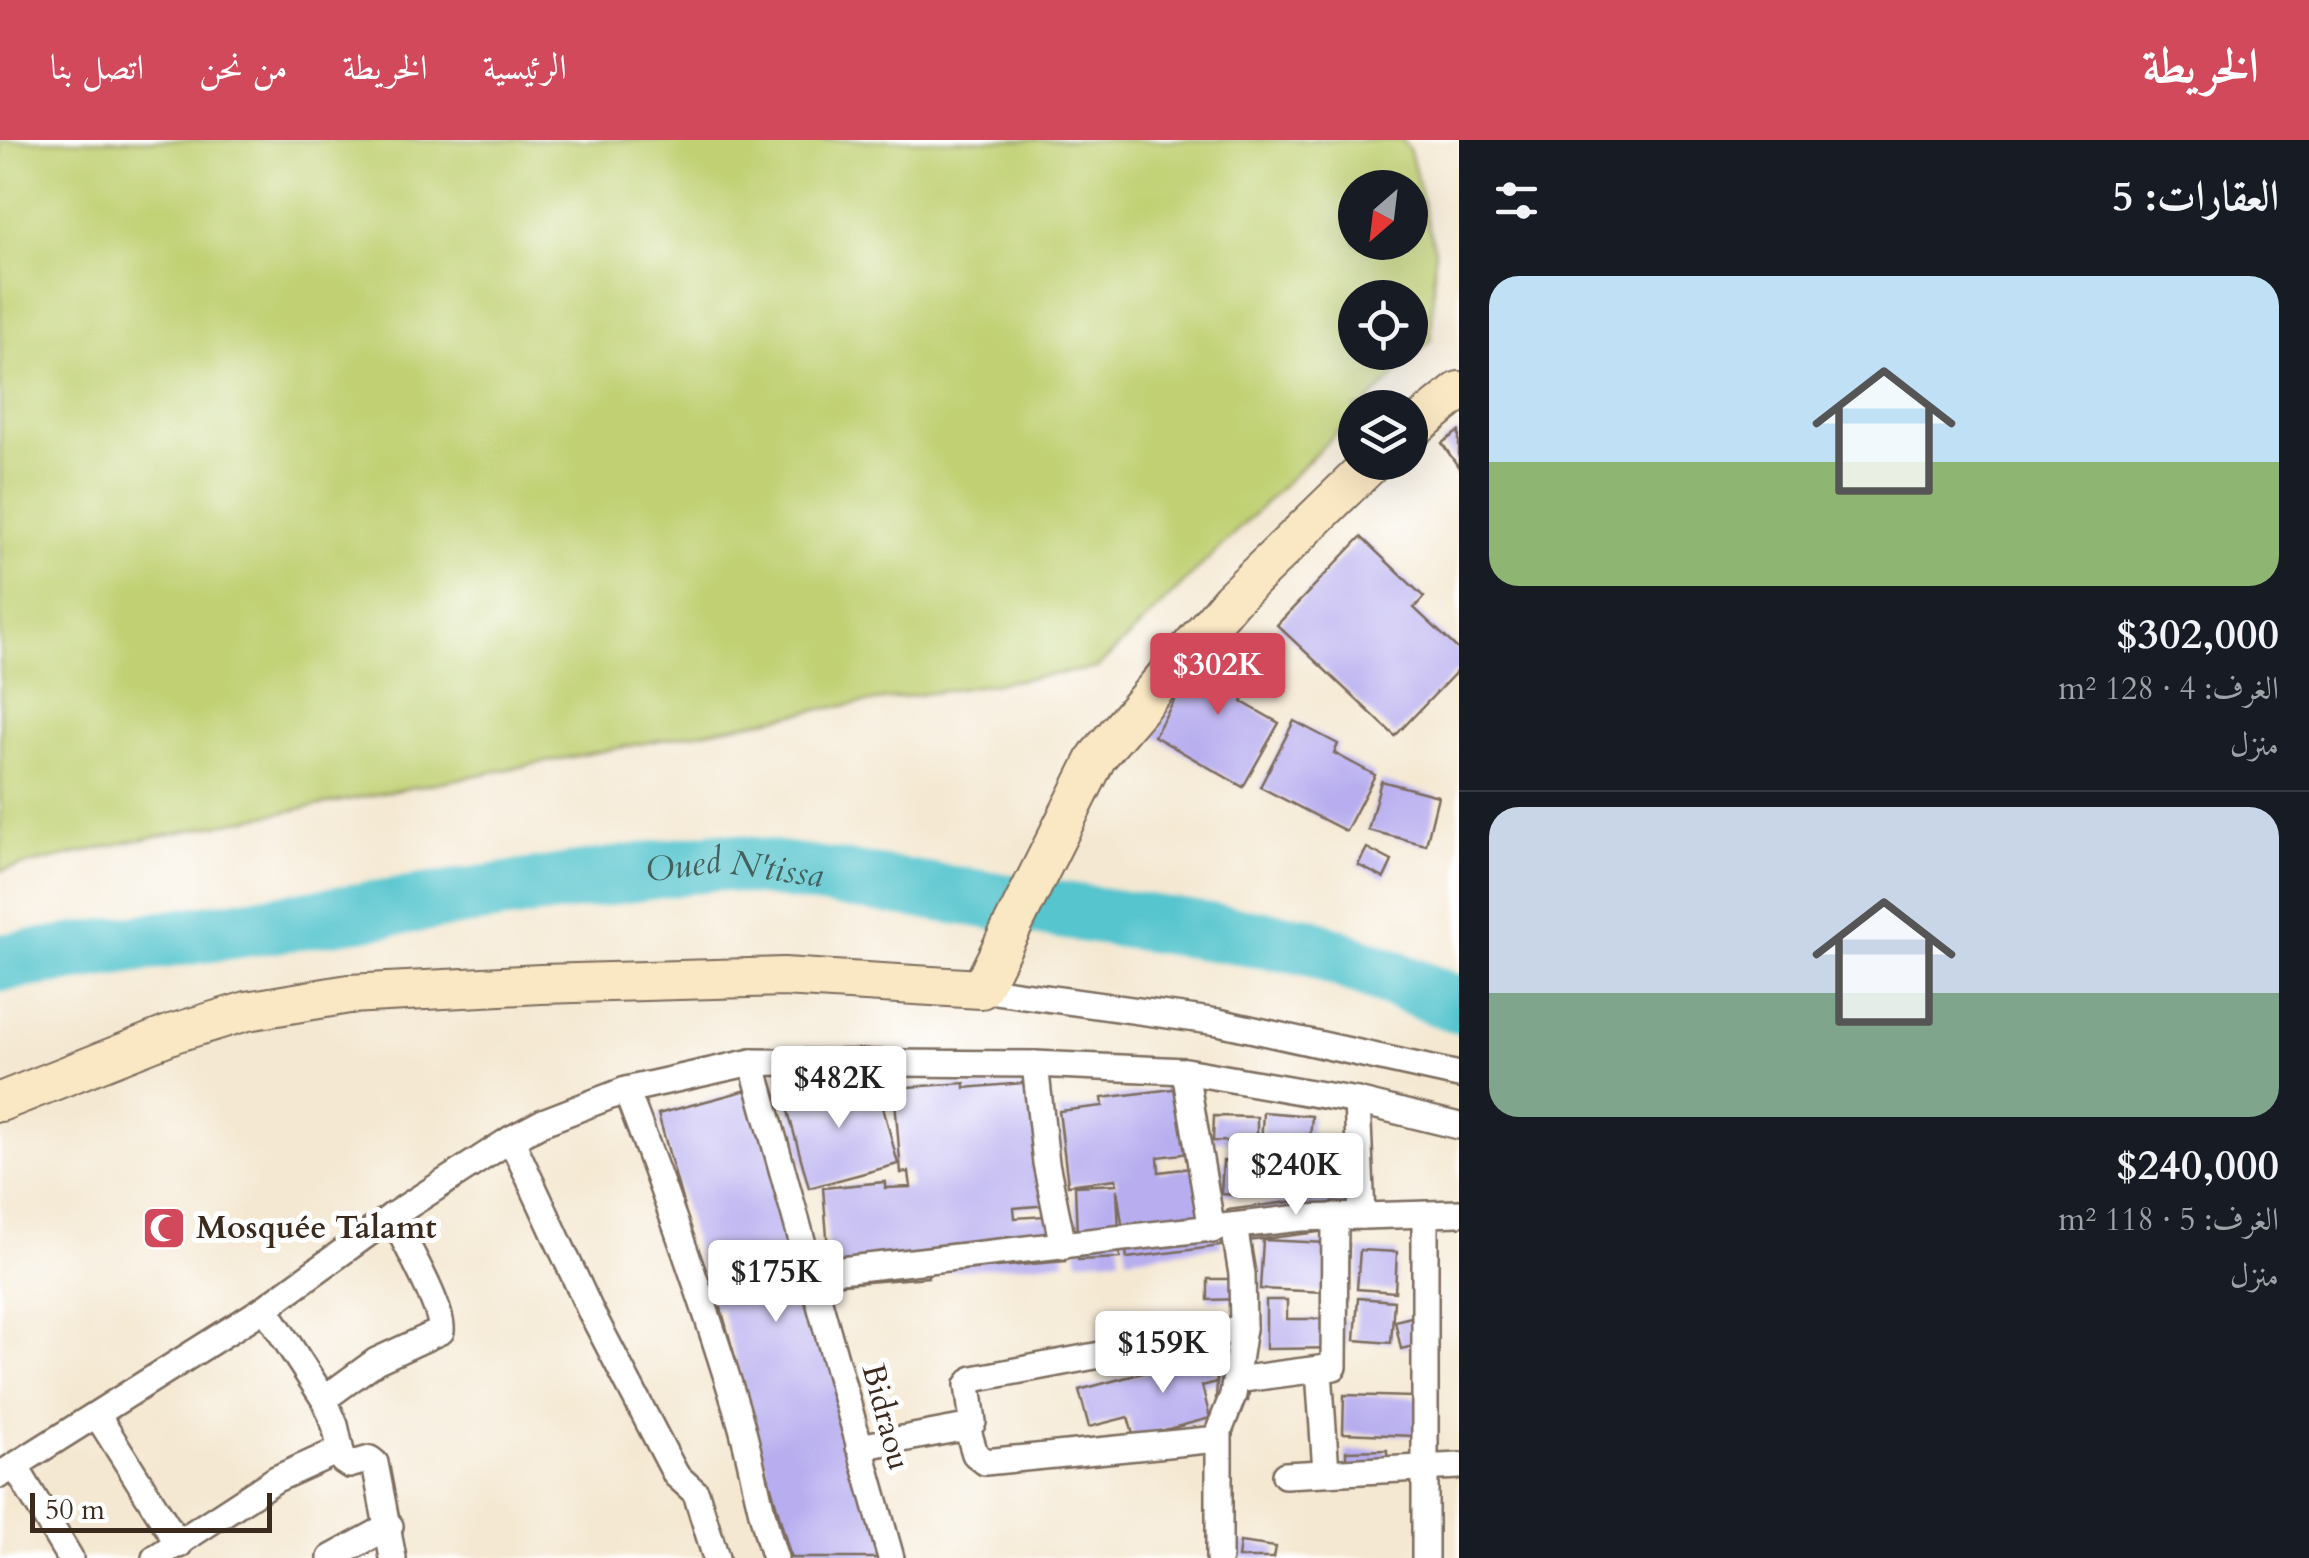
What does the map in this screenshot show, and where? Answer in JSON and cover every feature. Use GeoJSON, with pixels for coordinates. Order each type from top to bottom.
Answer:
{"type":"FeatureCollection","features":[{"type":"Feature","properties":{"kind":"main road"},"geometry":{"type":"LineString","coordinates":[[1428,416],[1459,391]]}},
{"type":"Feature","properties":{"kind":"main road"},"geometry":{"type":"LineString","coordinates":[[0,1102],[174,1032],[261,1008],[348,994],[783,977],[981,989],[1097,757],[1231,600],[1354,480]]}},
{"type":"Feature","properties":{"kind":"street"},"geometry":{"type":"LineString","coordinates":[[981,989],[1218,1022],[1459,1076]]}},
{"type":"Feature","properties":{"kind":"street"},"geometry":{"type":"LineString","coordinates":[[70,1558],[8,1470],[265,1308],[392,1216],[511,1139],[626,1090],[752,1062],[1035,1064],[1185,1072],[1356,1101],[1459,1126]]}},
{"type":"Feature","properties":{"kind":"street","name":"Bidraou"},"geometry":{"type":"LineString","coordinates":[[752,1062],[892,1558]]}},
{"type":"Feature","properties":{"kind":"street"},"geometry":{"type":"LineString","coordinates":[[1035,1064],[1046,1163],[1063,1246]]}},
{"type":"Feature","properties":{"kind":"street"},"geometry":{"type":"LineString","coordinates":[[1185,1072],[1223,1228],[1242,1274],[1244,1328],[1236,1380],[1218,1439],[1220,1558]]}},
{"type":"Feature","properties":{"kind":"street"},"geometry":{"type":"LineString","coordinates":[[626,1090],[718,1347],[752,1458],[763,1523],[776,1558]]}},
{"type":"Feature","properties":{"kind":"street"},"geometry":{"type":"LineString","coordinates":[[1356,1101],[1362,1216]]}},
{"type":"Feature","properties":{"kind":"street"},"geometry":{"type":"LineString","coordinates":[[511,1139],[590,1310],[676,1476],[696,1493],[716,1558]]}},
{"type":"Feature","properties":{"kind":"street"},"geometry":{"type":"LineString","coordinates":[[814,1274],[1335,1216],[1459,1213]]}},
{"type":"Feature","properties":{"kind":"street"},"geometry":{"type":"LineString","coordinates":[[1425,1214],[1425,1558]]}},
{"type":"Feature","properties":{"kind":"street"},"geometry":{"type":"LineString","coordinates":[[324,1399],[376,1361],[441,1332],[442,1322],[433,1300],[392,1216]]}},
{"type":"Feature","properties":{"kind":"street"},"geometry":{"type":"LineString","coordinates":[[1236,1380],[1334,1368],[1335,1216]]}},
{"type":"Feature","properties":{"kind":"street"},"geometry":{"type":"LineString","coordinates":[[265,1308],[324,1399],[346,1464],[370,1459],[374,1462],[394,1558]]}},
{"type":"Feature","properties":{"kind":"street"},"geometry":{"type":"LineString","coordinates":[[860,1447],[973,1422],[968,1386],[973,1379],[1244,1328]]}},
{"type":"Feature","properties":{"kind":"street"},"geometry":{"type":"LineString","coordinates":[[1319,1371],[1326,1471]]}},
{"type":"Feature","properties":{"kind":"street"},"geometry":{"type":"LineString","coordinates":[[97,1415],[180,1545]]}},
{"type":"Feature","properties":{"kind":"street"},"geometry":{"type":"LineString","coordinates":[[966,1426],[977,1458],[987,1462],[1218,1439]]}},
{"type":"Feature","properties":{"kind":"street"},"geometry":{"type":"LineString","coordinates":[[156,1558],[276,1478],[340,1450]]}},
{"type":"Feature","properties":{"kind":"street"},"geometry":{"type":"LineString","coordinates":[[1285,1474],[1459,1466]]}},
{"type":"Feature","properties":{"kind":"street"},"geometry":{"type":"LineString","coordinates":[[332,1558],[390,1526]]}},
{"type":"Feature","properties":{"kind":"green space"},"geometry":{"type":"Polygon","coordinates":[[[0,140],[1403,140],[1410,151],[1415,170],[1338,170],[1338,260],[1428,260],[1428,223],[1435,251],[1431,341],[1428,344],[1428,280],[1338,280],[1338,370],[1401,370],[1381,390],[1338,390],[1338,432],[1097,668],[817,710],[128,842],[0,871],[0,140]]]}},
{"type":"Feature","properties":{"kind":"building"},"geometry":{"type":"Polygon","coordinates":[[[1459,431],[1459,468],[1442,443],[1459,431]]]}},
{"type":"Feature","properties":{"kind":"building"},"geometry":{"type":"Polygon","coordinates":[[[1361,537],[1424,597],[1414,608],[1459,650],[1459,669],[1395,736],[1277,625],[1361,537]]]}},
{"type":"Feature","properties":{"kind":"building"},"geometry":{"type":"Polygon","coordinates":[[[1207,644],[1259,673],[1242,702],[1279,723],[1243,787],[1154,736],[1207,644]]]}},
{"type":"Feature","properties":{"kind":"building"},"geometry":{"type":"Polygon","coordinates":[[[1294,721],[1338,744],[1334,753],[1375,775],[1346,831],[1260,787],[1294,721]]]}},
{"type":"Feature","properties":{"kind":"building"},"geometry":{"type":"Polygon","coordinates":[[[1381,781],[1438,796],[1426,845],[1368,830],[1381,781]]]}},
{"type":"Feature","properties":{"kind":"building"},"geometry":{"type":"Polygon","coordinates":[[[1367,848],[1392,861],[1384,878],[1358,865],[1367,848]]]}},
{"type":"Feature","properties":{"kind":"building"},"geometry":{"type":"Polygon","coordinates":[[[825,1077],[831,1097],[877,1084],[898,1164],[809,1188],[782,1089],[825,1077]]]}},
{"type":"Feature","properties":{"kind":"building"},"geometry":{"type":"Polygon","coordinates":[[[1047,1081],[1060,1204],[1014,1208],[1015,1218],[1061,1215],[1065,1261],[831,1285],[823,1188],[885,1182],[885,1188],[911,1187],[909,1172],[901,1173],[894,1088],[965,1083],[965,1088],[1047,1081]]]}},
{"type":"Feature","properties":{"kind":"building"},"geometry":{"type":"Polygon","coordinates":[[[762,1086],[895,1558],[791,1558],[721,1308],[713,1310],[658,1114],[762,1086]]]}},
{"type":"Feature","properties":{"kind":"building"},"geometry":{"type":"Polygon","coordinates":[[[1196,1086],[1205,1151],[1158,1157],[1159,1172],[1207,1166],[1221,1246],[1127,1258],[1117,1189],[1120,1258],[1078,1260],[1075,1186],[1117,1184],[1116,1179],[1068,1185],[1059,1111],[1103,1106],[1102,1098],[1196,1086]]]}},
{"type":"Feature","properties":{"kind":"building"},"geometry":{"type":"Polygon","coordinates":[[[1263,1112],[1312,1116],[1309,1149],[1261,1145],[1263,1112]]]}},
{"type":"Feature","properties":{"kind":"building"},"geometry":{"type":"Polygon","coordinates":[[[1214,1116],[1257,1117],[1257,1142],[1213,1141],[1214,1116]]]}},
{"type":"Feature","properties":{"kind":"building"},"geometry":{"type":"Polygon","coordinates":[[[1322,1147],[1352,1149],[1370,1183],[1320,1180],[1321,1191],[1271,1195],[1268,1157],[1284,1156],[1286,1176],[1320,1173],[1322,1147]]]}},
{"type":"Feature","properties":{"kind":"building"},"geometry":{"type":"Polygon","coordinates":[[[1289,1149],[1319,1154],[1316,1173],[1287,1169],[1289,1149]]]}},
{"type":"Feature","properties":{"kind":"building"},"geometry":{"type":"Polygon","coordinates":[[[1223,1161],[1268,1164],[1266,1197],[1221,1194],[1223,1161]]]}},
{"type":"Feature","properties":{"kind":"building"},"geometry":{"type":"Polygon","coordinates":[[[1351,1194],[1374,1225],[1231,1243],[1227,1210],[1351,1194]]]}},
{"type":"Feature","properties":{"kind":"building"},"geometry":{"type":"Polygon","coordinates":[[[1263,1240],[1349,1244],[1347,1293],[1260,1289],[1263,1240]]]}},
{"type":"Feature","properties":{"kind":"building"},"geometry":{"type":"Polygon","coordinates":[[[1360,1250],[1397,1252],[1395,1292],[1357,1289],[1360,1250]]]}},
{"type":"Feature","properties":{"kind":"building"},"geometry":{"type":"Polygon","coordinates":[[[1208,1279],[1238,1279],[1239,1299],[1208,1300],[1208,1279]]]}},
{"type":"Feature","properties":{"kind":"building"},"geometry":{"type":"Polygon","coordinates":[[[1358,1298],[1394,1301],[1391,1343],[1355,1340],[1358,1298]]]}},
{"type":"Feature","properties":{"kind":"building"},"geometry":{"type":"Polygon","coordinates":[[[1266,1300],[1287,1300],[1287,1319],[1346,1319],[1346,1348],[1266,1349],[1266,1300]]]}},
{"type":"Feature","properties":{"kind":"building"},"geometry":{"type":"Polygon","coordinates":[[[1423,1314],[1430,1342],[1401,1349],[1395,1321],[1423,1314]]]}},
{"type":"Feature","properties":{"kind":"building"},"geometry":{"type":"Polygon","coordinates":[[[1210,1355],[1217,1381],[1219,1370],[1251,1373],[1248,1401],[1216,1398],[1217,1382],[1202,1386],[1210,1418],[1134,1438],[1128,1417],[1089,1427],[1079,1390],[1210,1355]]]}},
{"type":"Feature","properties":{"kind":"building"},"geometry":{"type":"Polygon","coordinates":[[[1344,1395],[1413,1397],[1438,1406],[1437,1437],[1343,1433],[1344,1395]]]}},
{"type":"Feature","properties":{"kind":"building"},"geometry":{"type":"Polygon","coordinates":[[[1387,1450],[1387,1477],[1346,1478],[1346,1451],[1387,1450]]]}},
{"type":"Feature","properties":{"kind":"building"},"geometry":{"type":"Polygon","coordinates":[[[1240,1542],[1276,1547],[1274,1558],[1238,1558],[1240,1542]]]}},
{"type":"Feature","properties":{"kind":"waterway","name":"Oued N'tissa"},"geometry":{"type":"LineString","coordinates":[[0,963],[718,861],[1308,946],[1459,1005]]}},
{"type":"Feature","properties":{"kind":"place","name":"Mosquée Talamt"},"geometry":{"type":"Point","coordinates":[164,1228]}}]}
